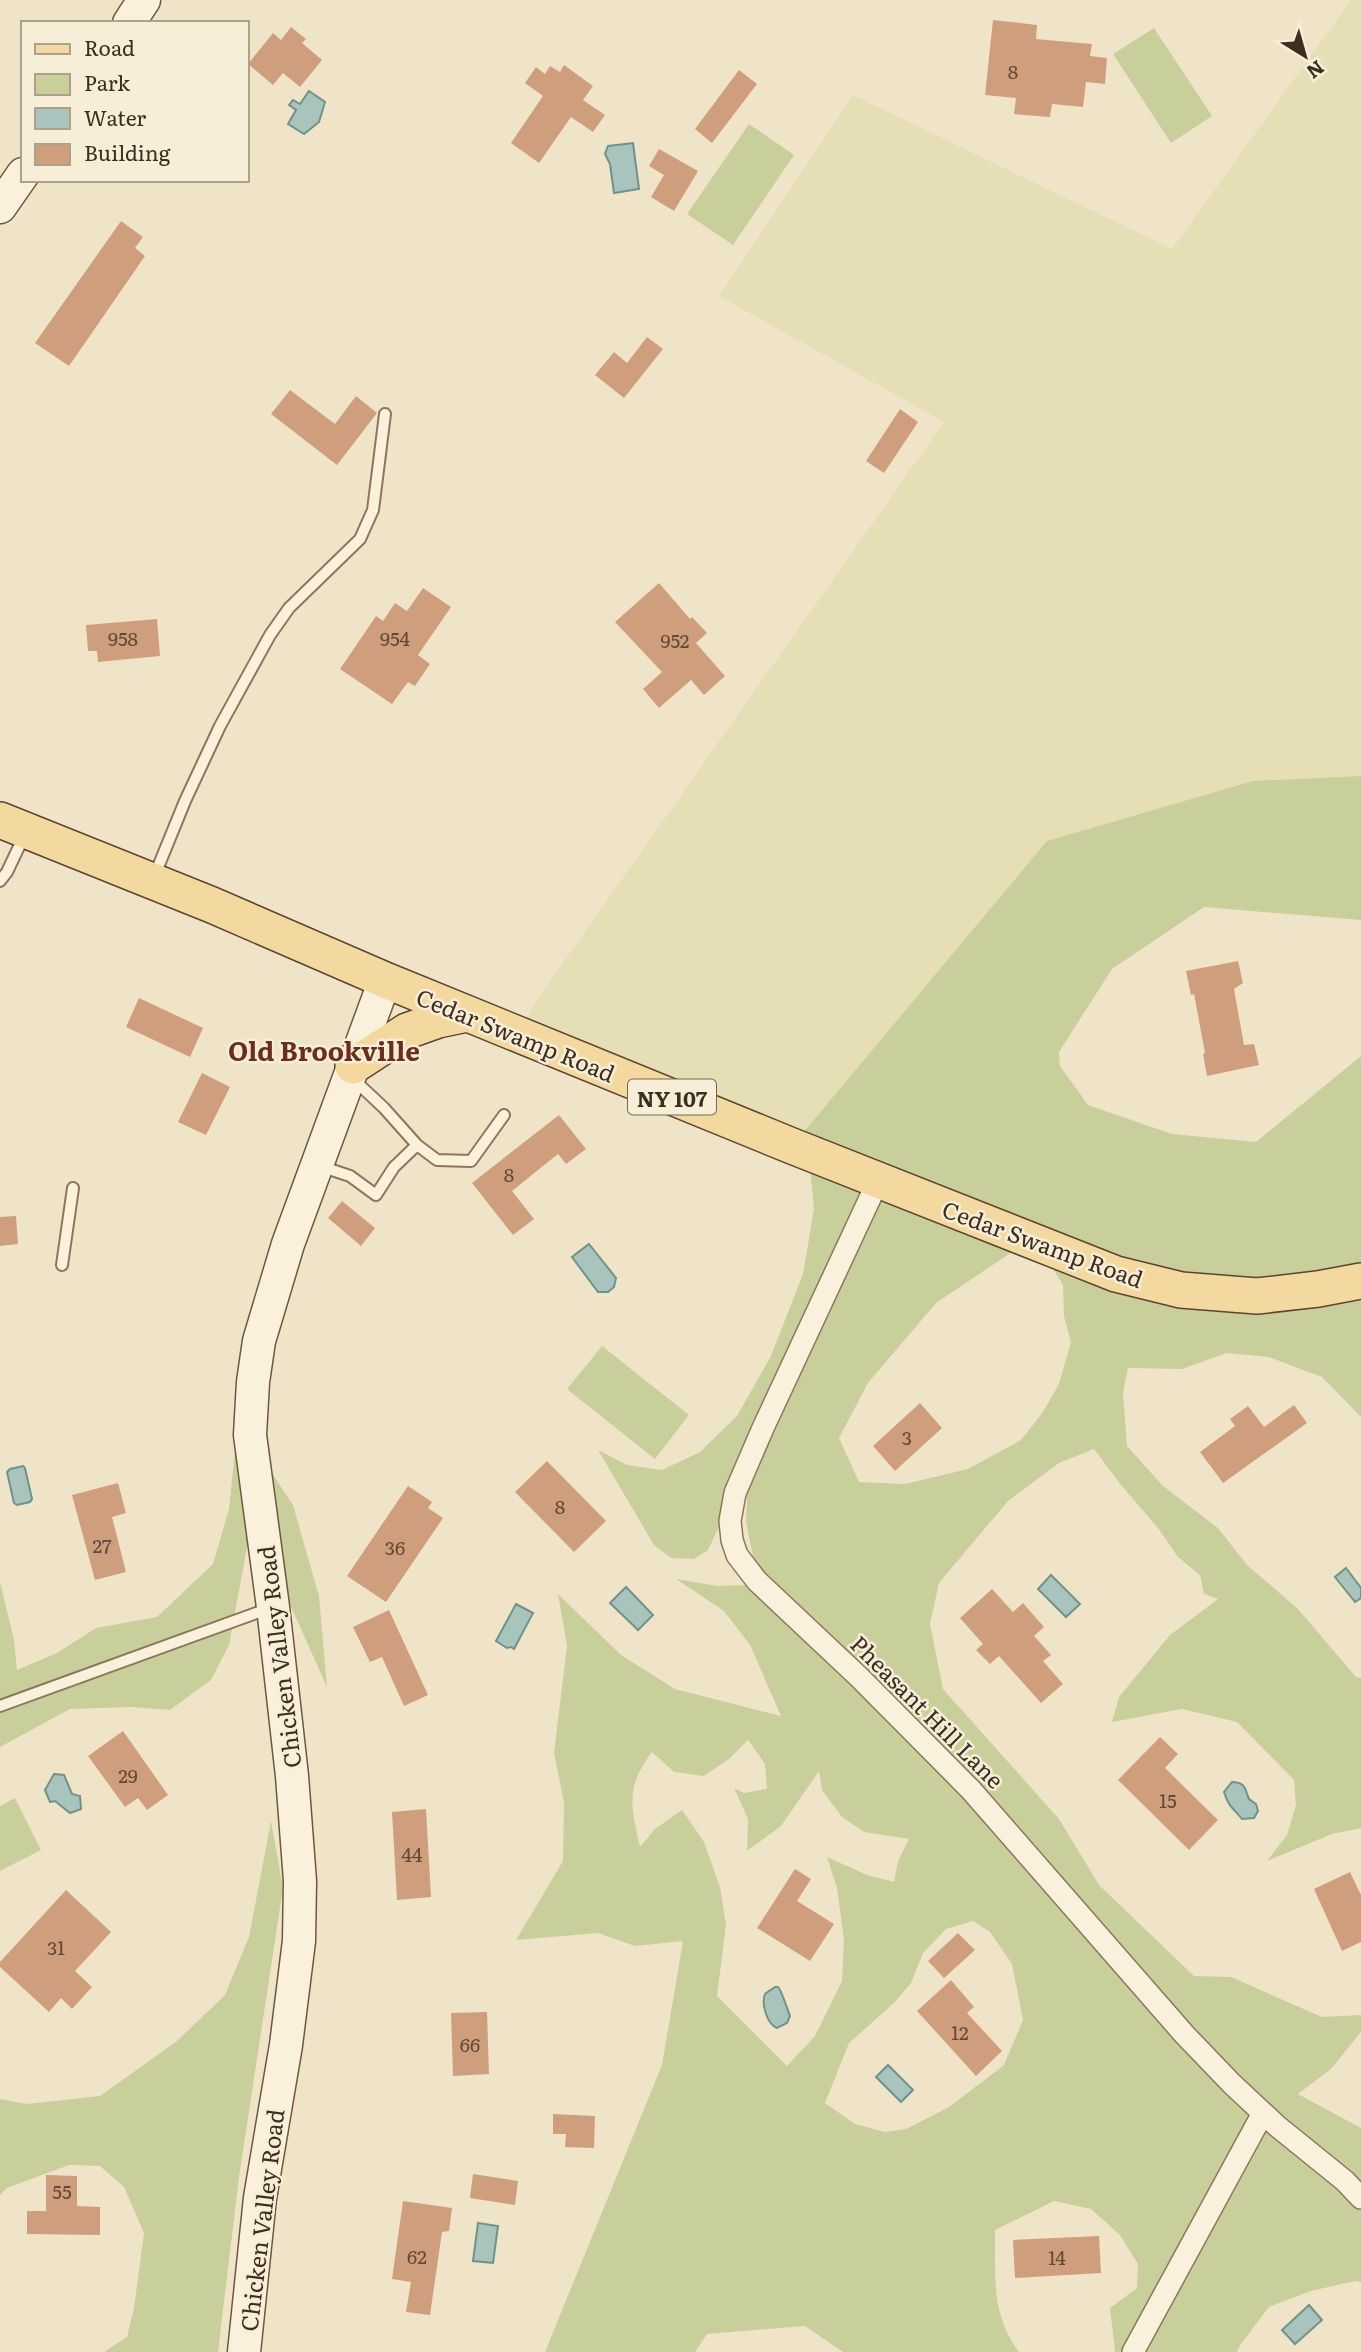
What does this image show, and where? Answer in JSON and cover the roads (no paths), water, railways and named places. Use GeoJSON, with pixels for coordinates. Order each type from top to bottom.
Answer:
{"type":"FeatureCollection","features":[{"type":"Feature","properties":{"kind":"main road"},"geometry":{"type":"LineString","coordinates":[[129,21],[144,0]]}},
{"type":"Feature","properties":{"kind":"main road"},"geometry":{"type":"LineString","coordinates":[[0,207],[21,177]]}},
{"type":"Feature","properties":{"kind":"main road","name":"Cedar Swamp Road"},"geometry":{"type":"LineString","coordinates":[[13,826],[223,910],[467,1014],[1116,1275],[1181,1290],[1257,1296],[1361,1281]]}},
{"type":"Feature","properties":{"kind":"main road","name":"Chicken Valley Road"},"geometry":{"type":"LineString","coordinates":[[244,2352],[261,2188],[286,2045],[299,1941],[300,1881],[292,1776],[250,1435],[253,1382],[260,1341],[285,1256],[385,980]]}},
{"type":"Feature","properties":{"kind":"main road"},"geometry":{"type":"LineString","coordinates":[[352,1071],[407,1031],[426,1023],[467,1014]]}},
{"type":"Feature","properties":{"kind":"street","name":"Pheasant Hill Lane"},"geometry":{"type":"LineString","coordinates":[[878,1181],[735,1493],[730,1521],[737,1555],[757,1581],[859,1677],[971,1790],[1184,2034],[1263,2113],[1345,2181],[1361,2198]]}},
{"type":"Feature","properties":{"kind":"street"},"geometry":{"type":"LineString","coordinates":[[1133,2352],[1263,2113]]}},
{"type":"Feature","properties":{"kind":"lane"},"geometry":{"type":"LineString","coordinates":[[152,881],[220,726],[270,635],[289,608],[360,539],[373,510],[385,414]]}},
{"type":"Feature","properties":{"kind":"lane"},"geometry":{"type":"LineString","coordinates":[[0,881],[7,872],[13,826]]}},
{"type":"Feature","properties":{"kind":"lane"},"geometry":{"type":"LineString","coordinates":[[352,1071],[417,1144],[437,1160],[471,1161],[504,1115]]}},
{"type":"Feature","properties":{"kind":"lane"},"geometry":{"type":"LineString","coordinates":[[317,1165],[350,1176],[376,1195],[394,1167],[417,1144]]}},
{"type":"Feature","properties":{"kind":"lane"},"geometry":{"type":"LineString","coordinates":[[62,1265],[73,1188]]}},
{"type":"Feature","properties":{"kind":"lane"},"geometry":{"type":"LineString","coordinates":[[0,1706],[273,1607]]}},
{"type":"Feature","properties":{"kind":"water"},"geometry":{"type":"Polygon","coordinates":[[[309,91],[325,102],[319,122],[304,134],[288,124],[296,110],[289,105],[293,100],[300,104],[309,91]]]}},
{"type":"Feature","properties":{"kind":"water"},"geometry":{"type":"Polygon","coordinates":[[[633,143],[639,189],[614,193],[610,164],[605,154],[608,146],[633,143]]]}},
{"type":"Feature","properties":{"kind":"water"},"geometry":{"type":"Polygon","coordinates":[[[589,1244],[616,1278],[614,1287],[608,1292],[598,1292],[572,1257],[589,1244]]]}},
{"type":"Feature","properties":{"kind":"water"},"geometry":{"type":"Polygon","coordinates":[[[23,1466],[32,1499],[17,1505],[14,1503],[7,1472],[23,1466]]]}},
{"type":"Feature","properties":{"kind":"water"},"geometry":{"type":"Polygon","coordinates":[[[1346,1568],[1361,1588],[1361,1598],[1355,1602],[1335,1577],[1346,1568]]]}},
{"type":"Feature","properties":{"kind":"water"},"geometry":{"type":"Polygon","coordinates":[[[1051,1575],[1080,1604],[1066,1617],[1038,1589],[1051,1575]]]}},
{"type":"Feature","properties":{"kind":"water"},"geometry":{"type":"Polygon","coordinates":[[[626,1587],[653,1615],[638,1630],[610,1603],[626,1587]]]}},
{"type":"Feature","properties":{"kind":"water"},"geometry":{"type":"Polygon","coordinates":[[[516,1604],[533,1613],[514,1649],[496,1641],[516,1604]]]}},
{"type":"Feature","properties":{"kind":"water"},"geometry":{"type":"Polygon","coordinates":[[[54,1774],[64,1775],[72,1794],[80,1796],[81,1809],[70,1813],[55,1801],[50,1802],[45,1790],[54,1774]]]}},
{"type":"Feature","properties":{"kind":"water"},"geometry":{"type":"Polygon","coordinates":[[[1232,1782],[1242,1785],[1249,1799],[1256,1804],[1258,1811],[1254,1818],[1242,1819],[1229,1804],[1224,1792],[1232,1782]]]}},
{"type":"Feature","properties":{"kind":"water"},"geometry":{"type":"Polygon","coordinates":[[[778,1987],[790,2016],[787,2023],[777,2028],[768,2018],[764,2003],[765,1994],[778,1987]]]}},
{"type":"Feature","properties":{"kind":"water"},"geometry":{"type":"Polygon","coordinates":[[[888,2065],[913,2090],[901,2102],[876,2077],[888,2065]]]}},
{"type":"Feature","properties":{"kind":"water"},"geometry":{"type":"Polygon","coordinates":[[[478,2223],[498,2226],[493,2263],[473,2261],[478,2223]]]}},
{"type":"Feature","properties":{"kind":"water"},"geometry":{"type":"Polygon","coordinates":[[[1309,2305],[1322,2320],[1295,2344],[1282,2330],[1309,2305]]]}},
{"type":"Feature","properties":{"kind":"district","name":"Old Brookville"},"geometry":{"type":"Point","coordinates":[324,1049]}}]}
